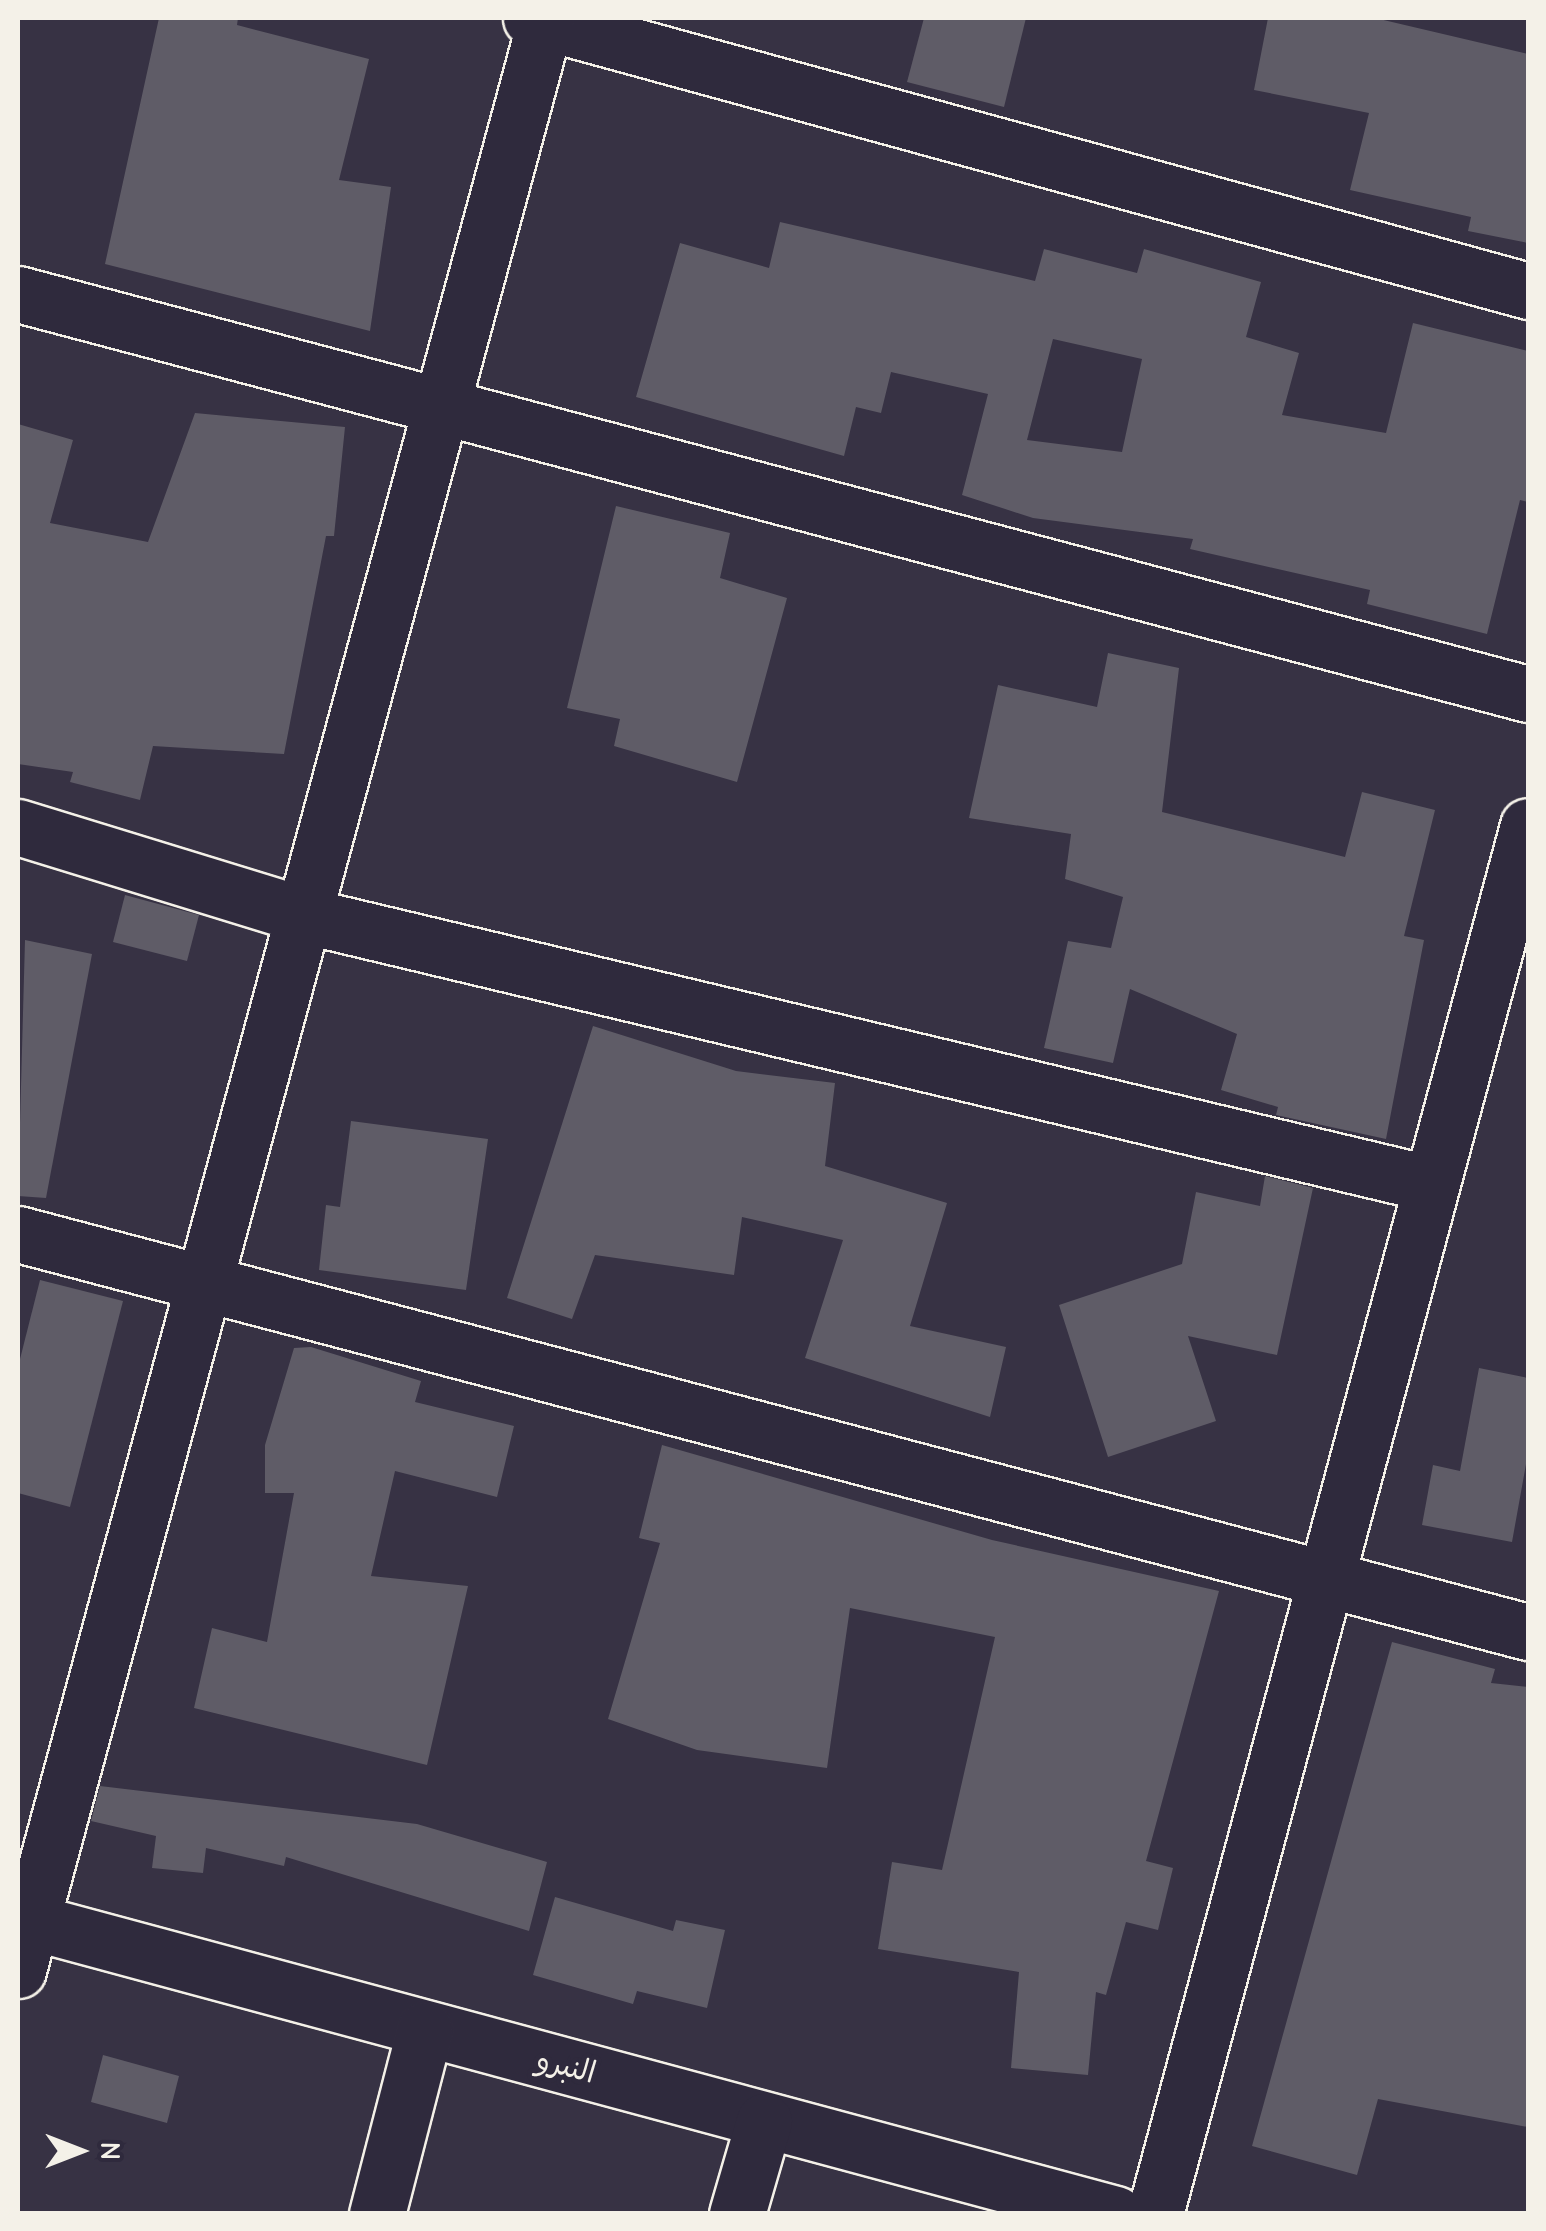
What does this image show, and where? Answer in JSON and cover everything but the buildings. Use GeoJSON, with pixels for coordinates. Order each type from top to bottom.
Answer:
{"type":"FeatureCollection","features":[{"type":"Feature","properties":{"kind":"street"},"geometry":{"type":"LineString","coordinates":[[22,1936],[307,916],[541,19],[1528,291]]}},
{"type":"Feature","properties":{"kind":"street"},"geometry":{"type":"LineString","coordinates":[[18,294],[436,411],[1528,694]]}},
{"type":"Feature","properties":{"kind":"street"},"geometry":{"type":"LineString","coordinates":[[1155,2214],[1428,1183],[1528,826]]}},
{"type":"Feature","properties":{"kind":"street"},"geometry":{"type":"LineString","coordinates":[[18,828],[307,916],[1428,1183]]}},
{"type":"Feature","properties":{"kind":"street"},"geometry":{"type":"LineString","coordinates":[[18,1234],[1528,1632]]}},
{"type":"Feature","properties":{"kind":"street","name":"النبرو"},"geometry":{"type":"LineString","coordinates":[[22,1936],[425,2029],[1116,2214]]}},
{"type":"Feature","properties":{"kind":"street"},"geometry":{"type":"LineString","coordinates":[[376,2214],[425,2029]]}},
{"type":"Feature","properties":{"kind":"street"},"geometry":{"type":"LineString","coordinates":[[737,2214],[764,2121]]}}]}
